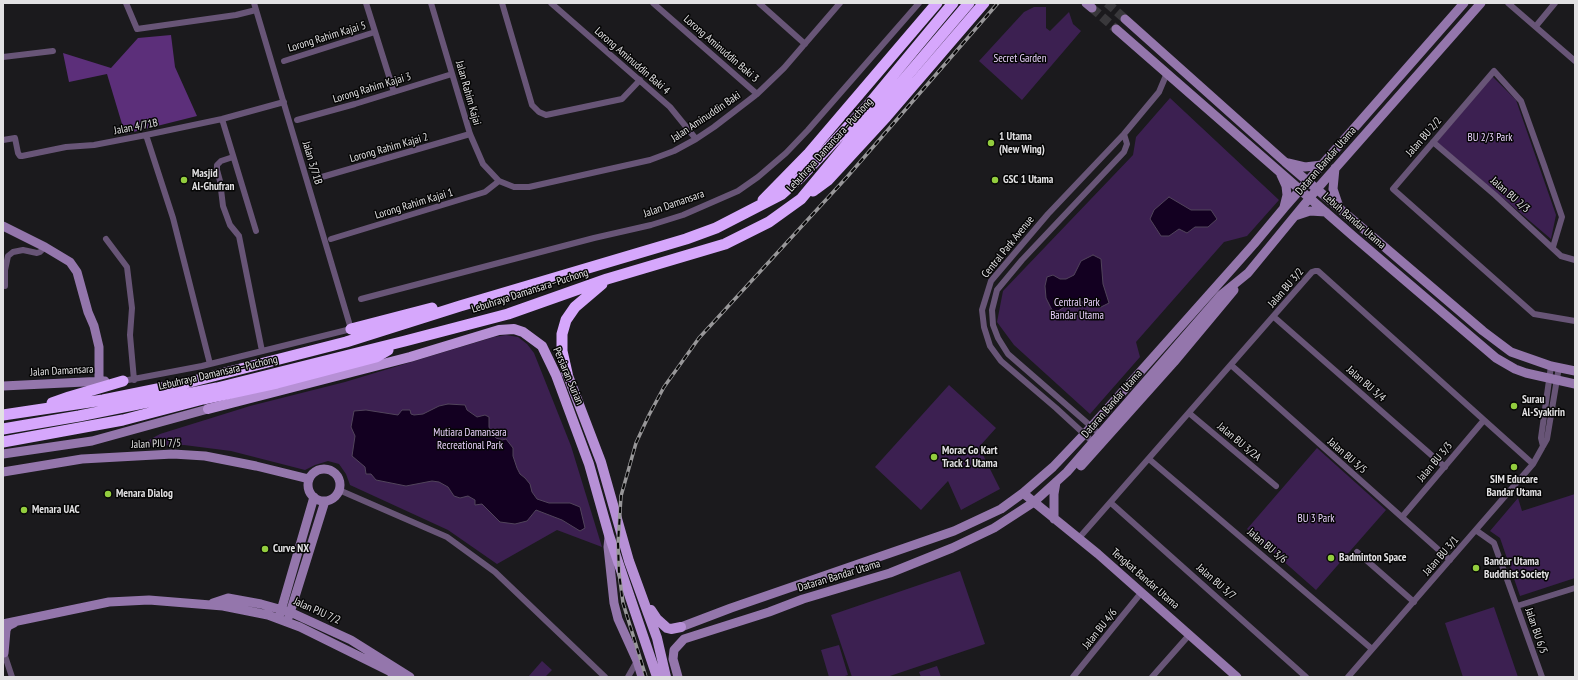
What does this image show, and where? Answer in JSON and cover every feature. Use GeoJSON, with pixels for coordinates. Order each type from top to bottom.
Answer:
{"type":"FeatureCollection","features":[{"type":"Feature","properties":{"kind":"highway"},"geometry":{"type":"LineString","coordinates":[[758,205],[809,153],[937,3]]}},
{"type":"Feature","properties":{"kind":"highway","name":"Lebuhraya Damansara–Puchong"},"geometry":{"type":"LineString","coordinates":[[3,429],[79,416],[217,388],[405,341],[508,314],[607,279],[725,244],[769,222],[801,199],[851,139],[873,107],[953,3]]}},
{"type":"Feature","properties":{"kind":"highway","name":"Lebuhraya Damansara–Puchong"},"geometry":{"type":"LineString","coordinates":[[3,415],[103,400],[182,384],[346,342],[460,306],[686,239],[716,228],[758,205],[782,194],[800,178],[873,107],[969,3]]}},
{"type":"Feature","properties":{"kind":"highway"},"geometry":{"type":"LineString","coordinates":[[801,199],[828,180],[886,117],[984,3]]}},
{"type":"Feature","properties":{"kind":"highway"},"geometry":{"type":"LineString","coordinates":[[567,373],[562,345],[562,334],[566,320],[575,307],[607,279]]}},
{"type":"Feature","properties":{"kind":"highway"},"geometry":{"type":"LineString","coordinates":[[351,329],[438,306],[460,306]]}},
{"type":"Feature","properties":{"kind":"highway"},"geometry":{"type":"LineString","coordinates":[[206,404],[376,356],[405,341]]}},
{"type":"Feature","properties":{"kind":"highway"},"geometry":{"type":"LineString","coordinates":[[33,411],[69,397],[123,382]]}},
{"type":"Feature","properties":{"kind":"highway"},"geometry":{"type":"LineString","coordinates":[[3,442],[279,390]]}},
{"type":"Feature","properties":{"kind":"main road","name":"Dataran Bandar Utama"},"geometry":{"type":"LineString","coordinates":[[681,627],[731,608],[954,531],[1001,508],[1025,491],[1053,467],[1092,426],[1250,249],[1307,181],[1464,3]]}},
{"type":"Feature","properties":{"kind":"main road","name":"Dataran Bandar Utama"},"geometry":{"type":"LineString","coordinates":[[678,677],[673,659],[674,650],[684,639],[768,612],[803,598],[890,573],[952,548],[994,528],[1034,502],[1067,472],[1094,443],[1221,295],[1248,273],[1309,198],[1481,3]]}},
{"type":"Feature","properties":{"kind":"main road"},"geometry":{"type":"LineString","coordinates":[[1125,19],[1285,162],[1305,167],[1322,165]]}},
{"type":"Feature","properties":{"kind":"main road","name":"Lebuh Bandar Utama"},"geometry":{"type":"LineString","coordinates":[[1116,29],[1281,174],[1496,358],[1515,369],[1552,380],[1575,384]]}},
{"type":"Feature","properties":{"kind":"main road","name":"Lebuh Bandar Utama"},"geometry":{"type":"LineString","coordinates":[[1285,162],[1339,209],[1511,352],[1531,360],[1575,371]]}},
{"type":"Feature","properties":{"kind":"main road"},"geometry":{"type":"LineString","coordinates":[[1335,168],[1333,189],[1339,209]]}},
{"type":"Feature","properties":{"kind":"main road"},"geometry":{"type":"LineString","coordinates":[[1281,174],[1286,186],[1287,195],[1284,208]]}},
{"type":"Feature","properties":{"kind":"main road"},"geometry":{"type":"LineString","coordinates":[[1295,216],[1310,211],[1326,212]]}},
{"type":"Feature","properties":{"kind":"main road"},"geometry":{"type":"LineString","coordinates":[[3,226],[45,247],[70,262],[77,272],[98,341],[100,369],[104,381]]}},
{"type":"Feature","properties":{"kind":"main road"},"geometry":{"type":"LineString","coordinates":[[1067,472],[1081,466],[1101,445],[1174,362],[1248,273]]}},
{"type":"Feature","properties":{"kind":"main road","name":"Persiaran Surian"},"geometry":{"type":"LineString","coordinates":[[279,390],[410,357],[499,330],[514,329],[524,332],[542,346],[556,375],[589,464],[609,535],[657,677]]}},
{"type":"Feature","properties":{"kind":"main road","name":"Persiaran Surian"},"geometry":{"type":"LineString","coordinates":[[567,373],[601,462],[629,561],[657,638],[666,677]]}},
{"type":"Feature","properties":{"kind":"main road","name":"Jalan Damansara"},"geometry":{"type":"LineString","coordinates":[[3,386],[104,381],[123,382]]}},
{"type":"Feature","properties":{"kind":"main road"},"geometry":{"type":"LineString","coordinates":[[3,454],[92,441],[206,404]]}},
{"type":"Feature","properties":{"kind":"main road","name":"Jalan PJU 7/5"},"geometry":{"type":"LineString","coordinates":[[3,472],[82,459],[173,454],[220,459],[309,479]]}},
{"type":"Feature","properties":{"kind":"main road"},"geometry":{"type":"LineString","coordinates":[[327,469],[332,471],[339,479],[339,490],[333,498],[324,501],[314,498],[308,489],[309,479],[316,471],[327,469]]}},
{"type":"Feature","properties":{"kind":"main road"},"geometry":{"type":"LineString","coordinates":[[1022,511],[1032,510],[1054,519],[1054,494],[1056,482]]}},
{"type":"Feature","properties":{"kind":"main road","name":"Tengkat Bandar Utama"},"geometry":{"type":"LineString","coordinates":[[1025,491],[1034,502],[1079,538],[1190,634],[1237,677]]}},
{"type":"Feature","properties":{"kind":"main road"},"geometry":{"type":"LineString","coordinates":[[283,620],[281,609],[314,498]]}},
{"type":"Feature","properties":{"kind":"main road"},"geometry":{"type":"LineString","coordinates":[[283,620],[290,612],[324,501]]}},
{"type":"Feature","properties":{"kind":"main road","name":"Persiaran Surian"},"geometry":{"type":"LineString","coordinates":[[609,535],[608,547],[614,603],[618,619],[637,661],[642,677]]}},
{"type":"Feature","properties":{"kind":"main road"},"geometry":{"type":"LineString","coordinates":[[642,594],[652,613],[663,625],[671,629],[681,627]]}},
{"type":"Feature","properties":{"kind":"main road","name":"Jalan PJU 7/2"},"geometry":{"type":"LineString","coordinates":[[205,605],[228,598],[261,604],[290,612],[351,640],[410,677]]}},
{"type":"Feature","properties":{"kind":"main road","name":"Jalan PJU 7/2"},"geometry":{"type":"LineString","coordinates":[[3,624],[109,602],[149,600],[223,606],[255,612],[283,620],[389,671],[397,677]]}},
{"type":"Feature","properties":{"kind":"main road"},"geometry":{"type":"LineString","coordinates":[[3,652],[6,630],[8,626],[16,622]]}},
{"type":"Feature","properties":{"kind":"main road"},"geometry":{"type":"LineString","coordinates":[[657,638],[671,677]]}},
{"type":"Feature","properties":{"kind":"street"},"geometry":{"type":"LineString","coordinates":[[126,3],[137,29],[236,15],[256,10]]}},
{"type":"Feature","properties":{"kind":"street","name":"Jalan 3/71B"},"geometry":{"type":"LineString","coordinates":[[254,3],[351,329]]}},
{"type":"Feature","properties":{"kind":"street"},"geometry":{"type":"LineString","coordinates":[[366,3],[394,92]]}},
{"type":"Feature","properties":{"kind":"street","name":"Jalan Rahim Kajai"},"geometry":{"type":"LineString","coordinates":[[431,3],[470,134],[483,164],[499,181]]}},
{"type":"Feature","properties":{"kind":"street","name":"Lorong Aminuddin Baki 4"},"geometry":{"type":"LineString","coordinates":[[551,3],[670,107],[696,139]]}},
{"type":"Feature","properties":{"kind":"street","name":"Lorong Aminuddin Baki 3"},"geometry":{"type":"LineString","coordinates":[[654,3],[757,94]]}},
{"type":"Feature","properties":{"kind":"street"},"geometry":{"type":"LineString","coordinates":[[759,3],[805,44]]}},
{"type":"Feature","properties":{"kind":"street","name":"Jalan Aminuddin Baki"},"geometry":{"type":"LineString","coordinates":[[499,181],[514,187],[529,187],[650,160],[674,151],[714,127],[757,94],[784,68],[840,3]]}},
{"type":"Feature","properties":{"kind":"street","name":"Jalan Damansara"},"geometry":{"type":"LineString","coordinates":[[361,299],[586,240],[651,225],[690,212],[738,191],[758,177],[786,153],[808,130],[919,3]]}},
{"type":"Feature","properties":{"kind":"street"},"geometry":{"type":"LineString","coordinates":[[1536,26],[1555,3]]}},
{"type":"Feature","properties":{"kind":"street"},"geometry":{"type":"LineString","coordinates":[[504,4],[532,105],[539,112],[546,115],[622,99],[640,80]]}},
{"type":"Feature","properties":{"kind":"street"},"geometry":{"type":"LineString","coordinates":[[1508,4],[1536,26],[1575,61]]}},
{"type":"Feature","properties":{"kind":"street","name":"Lorong Rahim Kajai 5"},"geometry":{"type":"LineString","coordinates":[[284,61],[375,32]]}},
{"type":"Feature","properties":{"kind":"street"},"geometry":{"type":"LineString","coordinates":[[3,57],[53,51]]}},
{"type":"Feature","properties":{"kind":"street","name":"Jalan BU 2/2"},"geometry":{"type":"LineString","coordinates":[[1553,246],[1562,217],[1521,101],[1494,71],[1393,189],[1534,314],[1575,321]]}},
{"type":"Feature","properties":{"kind":"street","name":"Lorong Rahim Kajai 3"},"geometry":{"type":"LineString","coordinates":[[297,120],[452,74]]}},
{"type":"Feature","properties":{"kind":"street","name":"Central Park Avenue"},"geometry":{"type":"LineString","coordinates":[[1094,443],[1001,361],[990,346],[984,327],[982,310],[991,281],[1048,214],[1124,134],[1159,92],[1167,74]]}},
{"type":"Feature","properties":{"kind":"street","name":"Jalan 4/71B"},"geometry":{"type":"LineString","coordinates":[[3,140],[15,138],[18,153],[22,156],[66,147],[94,145],[146,135],[222,119],[284,102]]}},
{"type":"Feature","properties":{"kind":"street"},"geometry":{"type":"LineString","coordinates":[[222,119],[256,231]]}},
{"type":"Feature","properties":{"kind":"street","name":"Lorong Rahim Kajai 2"},"geometry":{"type":"LineString","coordinates":[[315,180],[470,134]]}},
{"type":"Feature","properties":{"kind":"street","name":"Central Park Avenue"},"geometry":{"type":"LineString","coordinates":[[1101,434],[1008,354],[998,338],[993,325],[992,310],[997,290],[1022,260],[1124,152],[1127,144],[1124,134]]}},
{"type":"Feature","properties":{"kind":"street"},"geometry":{"type":"LineString","coordinates":[[146,135],[173,218],[210,364]]}},
{"type":"Feature","properties":{"kind":"street","name":"Jalan BU 2/3"},"geometry":{"type":"LineString","coordinates":[[1433,142],[1553,246],[1561,256],[1567,259],[1575,260]]}},
{"type":"Feature","properties":{"kind":"street"},"geometry":{"type":"LineString","coordinates":[[233,157],[221,161],[217,165],[217,170],[223,206],[230,225],[239,236],[262,351]]}},
{"type":"Feature","properties":{"kind":"street","name":"Lorong Rahim Kajai 1"},"geometry":{"type":"LineString","coordinates":[[331,239],[486,192],[499,181]]}},
{"type":"Feature","properties":{"kind":"street"},"geometry":{"type":"LineString","coordinates":[[106,239],[127,267],[132,308],[130,334],[134,380]]}},
{"type":"Feature","properties":{"kind":"street"},"geometry":{"type":"LineString","coordinates":[[5,286],[5,270],[8,256],[13,252],[24,250],[37,253],[45,247]]}},
{"type":"Feature","properties":{"kind":"street","name":"Jalan BU 3/2"},"geometry":{"type":"LineString","coordinates":[[1079,538],[1312,272],[1318,271],[1534,464]]}},
{"type":"Feature","properties":{"kind":"street","name":"Jalan BU 3/4"},"geometry":{"type":"LineString","coordinates":[[1274,317],[1445,467]]}},
{"type":"Feature","properties":{"kind":"street"},"geometry":{"type":"LineString","coordinates":[[123,382],[210,364],[351,329]]}},
{"type":"Feature","properties":{"kind":"street","name":"Jalan BU 3/5"},"geometry":{"type":"LineString","coordinates":[[1231,366],[1450,560]]}},
{"type":"Feature","properties":{"kind":"street","name":"Jalan BU 3/1"},"geometry":{"type":"LineString","coordinates":[[1348,677],[1534,464],[1543,446],[1541,438],[1555,367]]}},
{"type":"Feature","properties":{"kind":"street","name":"Jalan BU 3/2A"},"geometry":{"type":"LineString","coordinates":[[1189,413],[1276,486]]}},
{"type":"Feature","properties":{"kind":"street","name":"Jalan BU 3/3"},"geometry":{"type":"LineString","coordinates":[[1402,517],[1484,420]]}},
{"type":"Feature","properties":{"kind":"street","name":"Jalan BU 3/6"},"geometry":{"type":"LineString","coordinates":[[1149,459],[1372,649]]}},
{"type":"Feature","properties":{"kind":"street"},"geometry":{"type":"LineString","coordinates":[[339,490],[447,536],[496,572],[568,644],[605,677]]}},
{"type":"Feature","properties":{"kind":"street","name":"Jalan BU 3/7"},"geometry":{"type":"LineString","coordinates":[[1111,503],[1306,677]]}},
{"type":"Feature","properties":{"kind":"street","name":"Jalan BU 6/5"},"geometry":{"type":"LineString","coordinates":[[1477,531],[1494,543],[1542,677]]}},
{"type":"Feature","properties":{"kind":"street"},"geometry":{"type":"LineString","coordinates":[[1357,552],[1414,602]]}},
{"type":"Feature","properties":{"kind":"street"},"geometry":{"type":"LineString","coordinates":[[1517,606],[1575,588]]}},
{"type":"Feature","properties":{"kind":"street","name":"Jalan BU 4/6"},"geometry":{"type":"LineString","coordinates":[[1074,677],[1141,593]]}},
{"type":"Feature","properties":{"kind":"street"},"geometry":{"type":"LineString","coordinates":[[1154,676],[1190,634]]}},
{"type":"Feature","properties":{"kind":"street"},"geometry":{"type":"LineString","coordinates":[[3,652],[12,677]]}},
{"type":"Feature","properties":{"kind":"street"},"geometry":{"type":"LineString","coordinates":[[628,677],[637,661]]}},
{"type":"Feature","properties":{"kind":"green space","name":"Secret Garden"},"geometry":{"type":"Polygon","coordinates":[[[1034,7],[1046,7],[1046,28],[1050,31],[1069,12],[1073,24],[1081,31],[1022,100],[979,61],[1024,12],[1034,7]]]}},
{"type":"Feature","properties":{"kind":"green space","name":"BU 2/3 Park"},"geometry":{"type":"Polygon","coordinates":[[[1492,76],[1516,100],[1556,215],[1551,239],[1437,142],[1492,76]]]}},
{"type":"Feature","properties":{"kind":"green space","name":"Central Park Bandar Utama"},"geometry":{"type":"Polygon","coordinates":[[[1170,98],[1279,200],[1247,236],[1224,242],[1136,342],[1140,357],[1090,414],[1014,345],[997,322],[1003,291],[1133,155],[1136,137],[1170,98]]]}},
{"type":"Feature","properties":{"kind":"green space","name":"Mutiara Damansara Recreational Park"},"geometry":{"type":"Polygon","coordinates":[[[506,335],[518,337],[527,344],[534,353],[571,446],[602,547],[557,530],[497,564],[448,530],[350,485],[346,474],[339,464],[328,461],[305,470],[231,451],[184,445],[138,446],[160,434],[250,406],[345,382],[494,337],[506,335]]]}},
{"type":"Feature","properties":{"kind":"green space","name":"Morac Go Kart Track 1 Utama"},"geometry":{"type":"Polygon","coordinates":[[[949,385],[996,428],[979,447],[1000,489],[961,510],[948,481],[921,510],[875,467],[949,385]]]}},
{"type":"Feature","properties":{"kind":"green space","name":"BU 3 Park"},"geometry":{"type":"Polygon","coordinates":[[[1317,448],[1386,510],[1316,590],[1247,529],[1317,448]]]}},
{"type":"Feature","properties":{"kind":"green space"},"geometry":{"type":"Polygon","coordinates":[[[1575,494],[1575,578],[1520,596],[1500,538],[1490,531],[1518,498],[1522,511],[1575,494]]]}},
{"type":"Feature","properties":{"kind":"green space"},"geometry":{"type":"Polygon","coordinates":[[[960,571],[985,644],[887,677],[852,677],[831,615],[960,571]]]}},
{"type":"Feature","properties":{"kind":"green space"},"geometry":{"type":"Polygon","coordinates":[[[1494,607],[1518,677],[1463,677],[1445,623],[1494,607]]]}},
{"type":"Feature","properties":{"kind":"green space"},"geometry":{"type":"Polygon","coordinates":[[[839,645],[848,675],[842,677],[829,677],[821,650],[839,645]]]}},
{"type":"Feature","properties":{"kind":"green space"},"geometry":{"type":"Polygon","coordinates":[[[542,661],[552,670],[545,677],[528,677],[542,661]]]}},
{"type":"Feature","properties":{"kind":"green space"},"geometry":{"type":"Polygon","coordinates":[[[937,666],[941,677],[921,677],[919,672],[937,666]]]}},
{"type":"Feature","properties":{"kind":"shaded area"},"geometry":{"type":"Polygon","coordinates":[[[171,35],[175,67],[197,116],[125,134],[107,74],[69,82],[63,53],[111,68],[138,38],[171,35]]]}},
{"type":"Feature","properties":{"kind":"shaded area"},"geometry":{"type":"Polygon","coordinates":[[[1169,197],[1191,210],[1211,210],[1217,219],[1208,227],[1195,227],[1187,233],[1179,229],[1169,236],[1161,236],[1150,219],[1154,210],[1169,197]]]}},
{"type":"Feature","properties":{"kind":"shaded area"},"geometry":{"type":"Polygon","coordinates":[[[1093,255],[1101,259],[1103,284],[1109,303],[1101,307],[1088,306],[1081,301],[1071,303],[1058,311],[1052,310],[1046,298],[1045,286],[1047,277],[1053,275],[1060,279],[1066,279],[1074,275],[1081,261],[1093,255]]]}},
{"type":"Feature","properties":{"kind":"shaded area"},"geometry":{"type":"Polygon","coordinates":[[[448,404],[465,405],[467,410],[477,417],[485,415],[489,417],[489,427],[491,432],[496,438],[502,440],[506,439],[513,448],[513,456],[517,468],[520,474],[530,484],[532,492],[537,499],[549,503],[570,503],[580,507],[585,528],[580,531],[562,520],[536,510],[527,521],[515,524],[500,522],[482,504],[475,505],[475,500],[468,496],[460,498],[454,496],[448,487],[439,482],[432,481],[406,486],[376,480],[371,474],[366,474],[365,467],[352,456],[355,436],[351,427],[354,411],[366,410],[398,415],[402,410],[410,410],[411,414],[414,415],[423,414],[439,406],[448,404]]]}},
{"type":"Feature","properties":{"kind":"tunnel"},"geometry":{"type":"LineString","coordinates":[[1107,3],[1125,19]]}},
{"type":"Feature","properties":{"kind":"tunnel"},"geometry":{"type":"LineString","coordinates":[[1092,8],[1116,29]]}},
{"type":"Feature","properties":{"kind":"railway"},"geometry":{"type":"LineString","coordinates":[[646,677],[623,603],[619,573],[618,544],[621,496],[636,443],[649,415],[664,387],[699,338],[847,177],[998,3]]}},
{"type":"Feature","properties":{"kind":"place","name":"1 Utama (New Wing)"},"geometry":{"type":"Point","coordinates":[991,143]}},
{"type":"Feature","properties":{"kind":"place","name":"Masjid Al-Ghufran"},"geometry":{"type":"Point","coordinates":[184,180]}},
{"type":"Feature","properties":{"kind":"place","name":"GSC 1 Utama"},"geometry":{"type":"Point","coordinates":[995,180]}},
{"type":"Feature","properties":{"kind":"place","name":"Surau Al-Syakirin"},"geometry":{"type":"Point","coordinates":[1514,406]}},
{"type":"Feature","properties":{"kind":"place","name":"Morac Go Kart Track 1 Utama"},"geometry":{"type":"Point","coordinates":[934,457]}},
{"type":"Feature","properties":{"kind":"place","name":"SIM Educare Bandar Utama"},"geometry":{"type":"Point","coordinates":[1514,467]}},
{"type":"Feature","properties":{"kind":"place","name":"Menara Dialog"},"geometry":{"type":"Point","coordinates":[108,494]}},
{"type":"Feature","properties":{"kind":"place","name":"Menara UAC"},"geometry":{"type":"Point","coordinates":[24,510]}},
{"type":"Feature","properties":{"kind":"place","name":"Curve NX"},"geometry":{"type":"Point","coordinates":[265,549]}},
{"type":"Feature","properties":{"kind":"place","name":"Badminton Space"},"geometry":{"type":"Point","coordinates":[1331,558]}},
{"type":"Feature","properties":{"kind":"place","name":"Bandar Utama Buddhist Society"},"geometry":{"type":"Point","coordinates":[1476,568]}}]}
